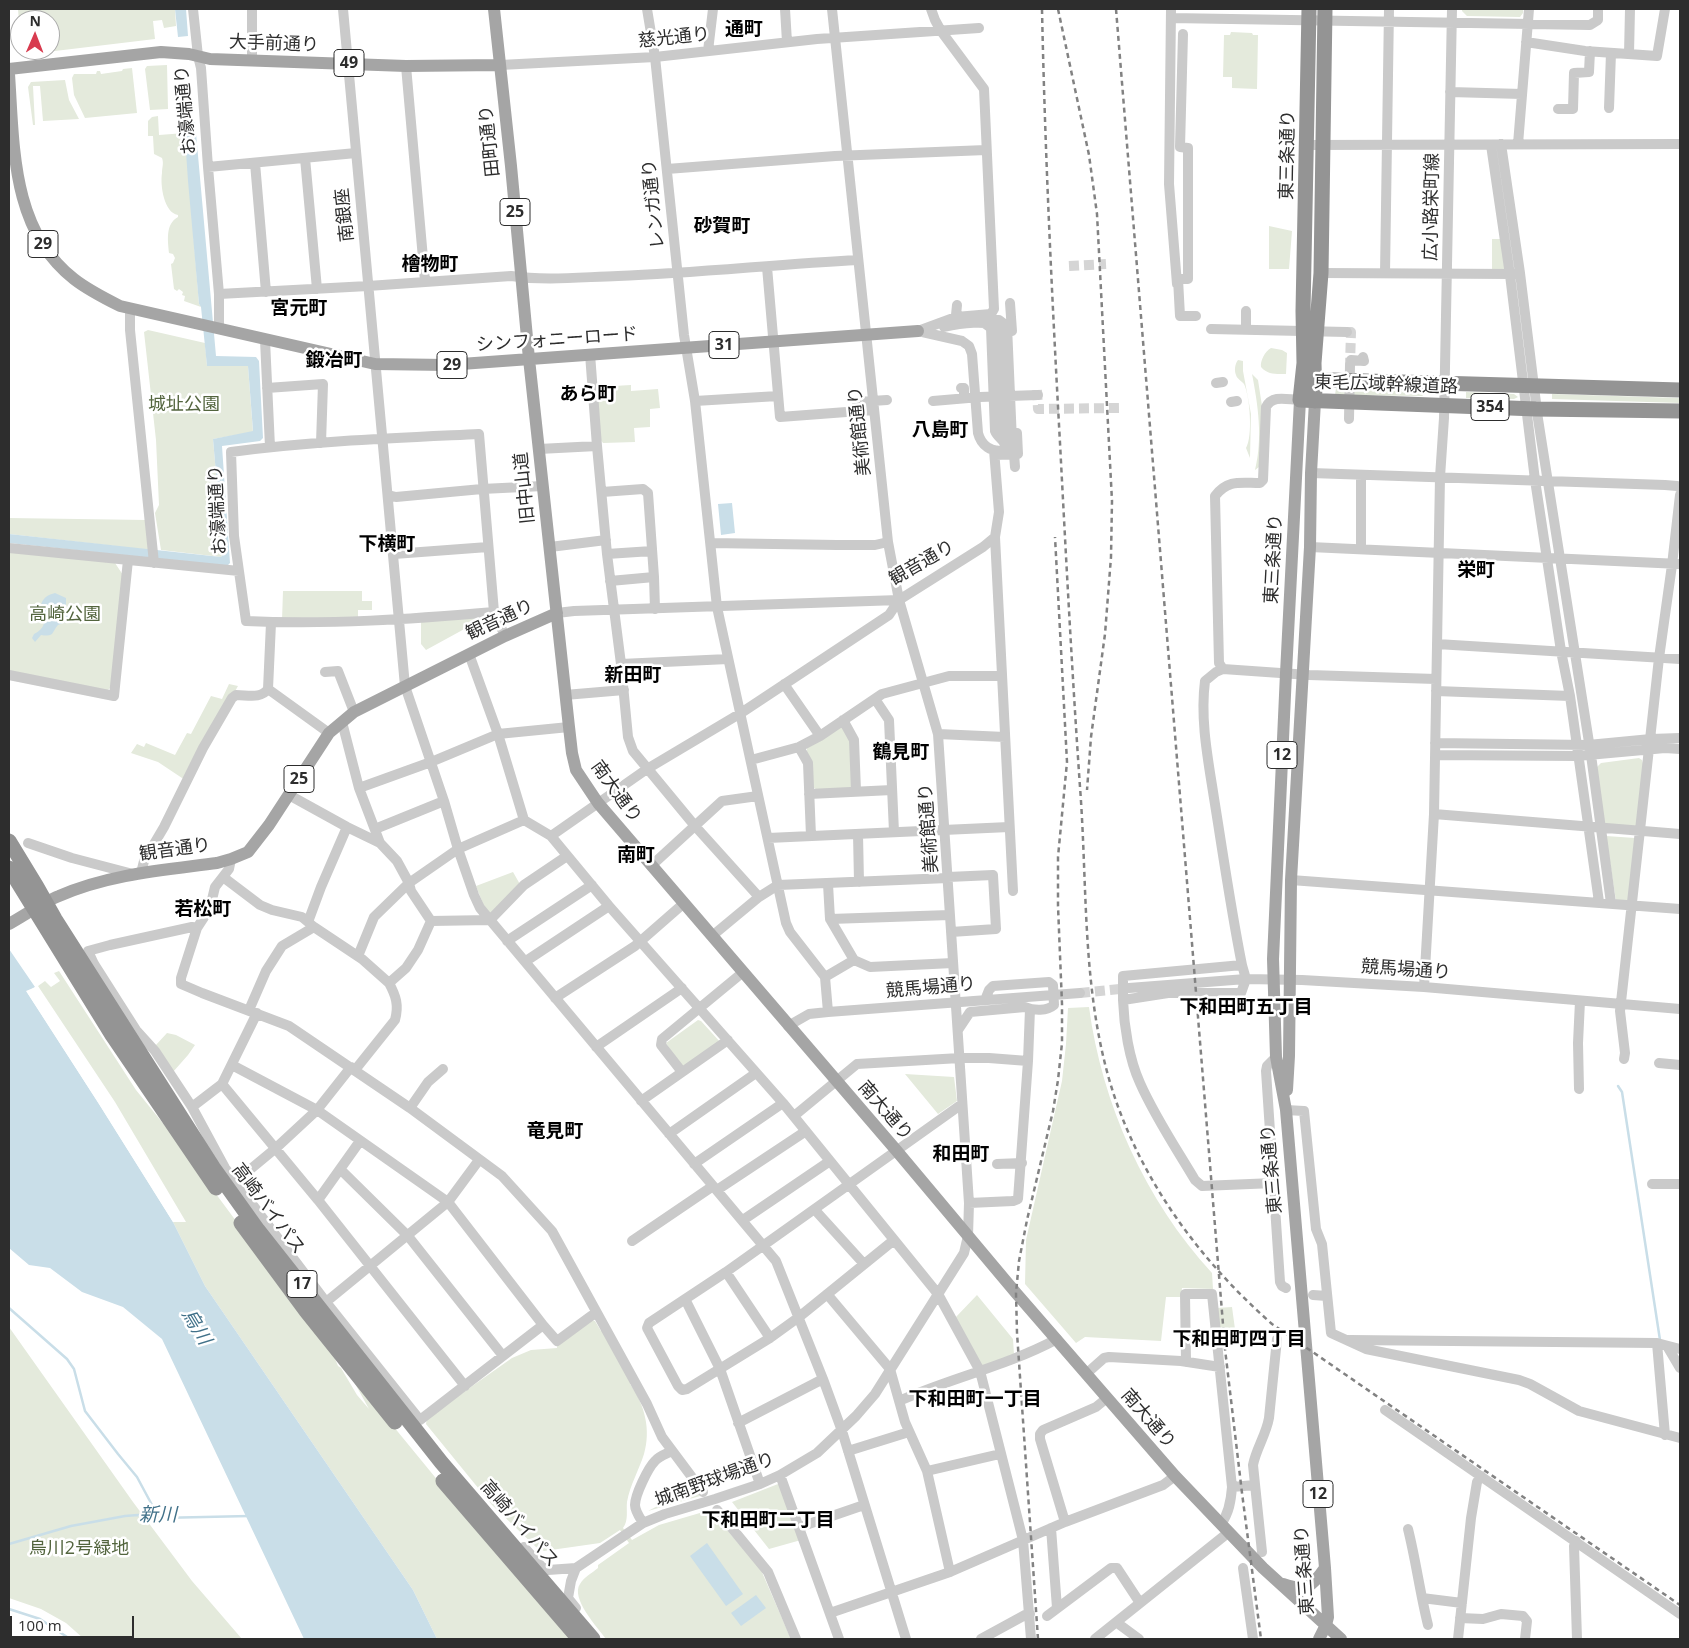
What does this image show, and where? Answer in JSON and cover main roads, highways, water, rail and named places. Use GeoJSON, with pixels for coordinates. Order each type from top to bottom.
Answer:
{"type":"FeatureCollection","features":[{"type":"Feature","properties":{"kind":"highway","name":"東三条通り"},"geometry":{"type":"LineString","coordinates":[[1309,15],[1303,311],[1304,363],[1309,381]]}},
{"type":"Feature","properties":{"kind":"highway","name":"東三条通り"},"geometry":{"type":"LineString","coordinates":[[1308,400],[1309,381],[1314,363],[1321,273],[1325,15]]}},
{"type":"Feature","properties":{"kind":"highway","name":"東毛広域幹線道路"},"geometry":{"type":"LineString","coordinates":[[1309,381],[1680,390]]}},
{"type":"Feature","properties":{"kind":"highway","name":"東毛広域幹線道路"},"geometry":{"type":"LineString","coordinates":[[1308,400],[1444,406],[1680,411]]}},
{"type":"Feature","properties":{"kind":"highway","name":"高崎バイパス"},"geometry":{"type":"LineString","coordinates":[[9,841],[35,909],[124,1029],[213,1168],[258,1230],[401,1412],[490,1520],[594,1639]]}},
{"type":"Feature","properties":{"kind":"highway","name":"高崎バイパス"},"geometry":{"type":"LineString","coordinates":[[9,868],[112,1035],[204,1173],[300,1303],[432,1468],[578,1639]]}},
{"type":"Feature","properties":{"kind":"highway"},"geometry":{"type":"LineString","coordinates":[[124,1029],[149,1054],[201,1136],[211,1145]]}},
{"type":"Feature","properties":{"kind":"main road","name":"田町通り"},"geometry":{"type":"LineString","coordinates":[[494,9],[529,359]]}},
{"type":"Feature","properties":{"kind":"main road","name":"大手前通り"},"geometry":{"type":"LineString","coordinates":[[9,69],[161,52],[210,59],[406,66],[500,65]]}},
{"type":"Feature","properties":{"kind":"main road","name":"シンフォニーロード"},"geometry":{"type":"LineString","coordinates":[[9,74],[20,189],[34,230],[48,253],[73,278],[103,298],[130,309],[375,364],[447,366],[918,331]]}},
{"type":"Feature","properties":{"kind":"main road","name":"旧中山道"},"geometry":{"type":"LineString","coordinates":[[529,359],[557,614]]}},
{"type":"Feature","properties":{"kind":"main road","name":"東三条通り"},"geometry":{"type":"LineString","coordinates":[[1286,1110],[1290,1056],[1291,880],[1310,546],[1311,473],[1308,400]]}},
{"type":"Feature","properties":{"kind":"main road","name":"東三条通り"},"geometry":{"type":"LineString","coordinates":[[1308,400],[1286,673],[1273,979],[1276,1057],[1286,1110],[1325,1568],[1328,1617],[1326,1625]]}},
{"type":"Feature","properties":{"kind":"main road","name":"観音通り"},"geometry":{"type":"LineString","coordinates":[[9,924],[58,896],[84,887],[138,873],[217,862],[248,852],[329,734],[354,712],[505,636],[557,614]]}},
{"type":"Feature","properties":{"kind":"main road","name":"南大通り"},"geometry":{"type":"LineString","coordinates":[[557,614],[572,753],[576,770],[598,803],[1175,1476],[1278,1582],[1326,1625]]}},
{"type":"Feature","properties":{"kind":"main road"},"geometry":{"type":"LineString","coordinates":[[1278,1582],[1296,1588],[1306,1588],[1315,1582],[1325,1568]]}},
{"type":"Feature","properties":{"kind":"main road"},"geometry":{"type":"LineString","coordinates":[[1319,1639],[1326,1625],[1340,1639]]}},
{"type":"Feature","properties":{"kind":"water"},"geometry":{"type":"Polygon","coordinates":[[[175,9],[186,9],[188,36],[178,37],[175,9]]]}},
{"type":"Feature","properties":{"kind":"water"},"geometry":{"type":"Polygon","coordinates":[[[184,122],[195,122],[216,356],[256,357],[259,361],[263,438],[260,441],[222,446],[230,563],[227,566],[9,543],[9,534],[221,557],[223,554],[213,439],[253,431],[248,366],[207,366],[201,307],[199,304],[184,122]]]}},
{"type":"Feature","properties":{"kind":"water"},"geometry":{"type":"Polygon","coordinates":[[[732,503],[735,533],[721,535],[718,504],[732,503]]]}},
{"type":"Feature","properties":{"kind":"water"},"geometry":{"type":"Polygon","coordinates":[[[55,593],[66,598],[68,621],[58,625],[51,635],[41,635],[35,642],[32,638],[40,630],[44,621],[42,603],[46,597],[55,593]]]}},
{"type":"Feature","properties":{"kind":"water","name":"烏川"},"geometry":{"type":"Polygon","coordinates":[[[9,949],[35,987],[27,992],[173,1222],[205,1286],[413,1590],[437,1639],[304,1639],[162,1339],[123,1307],[82,1292],[50,1268],[29,1265],[9,1248],[9,949]]]}},
{"type":"Feature","properties":{"kind":"water"},"geometry":{"type":"Polygon","coordinates":[[[707,1543],[743,1594],[726,1606],[690,1556],[707,1543]]]}},
{"type":"Feature","properties":{"kind":"water"},"geometry":{"type":"Polygon","coordinates":[[[756,1595],[766,1608],[741,1626],[731,1613],[756,1595]]]}},
{"type":"Feature","properties":{"kind":"waterway"},"geometry":{"type":"LineString","coordinates":[[1618,1086],[1622,1092],[1660,1340]]}},
{"type":"Feature","properties":{"kind":"waterway"},"geometry":{"type":"LineString","coordinates":[[9,1308],[67,1359],[74,1369],[85,1411],[137,1477],[159,1518]]}},
{"type":"Feature","properties":{"kind":"waterway","name":"新川"},"geometry":{"type":"LineString","coordinates":[[9,1544],[71,1526],[125,1516],[138,1515],[159,1518],[249,1516]]}},
{"type":"Feature","properties":{"kind":"waterway"},"geometry":{"type":"LineString","coordinates":[[9,1609],[40,1619],[70,1639]]}},
{"type":"Feature","properties":{"kind":"tunnel"},"geometry":{"type":"LineString","coordinates":[[1069,266],[1106,264]]}},
{"type":"Feature","properties":{"kind":"tunnel"},"geometry":{"type":"LineString","coordinates":[[1347,332],[1351,332],[1350,365]]}},
{"type":"Feature","properties":{"kind":"tunnel"},"geometry":{"type":"LineString","coordinates":[[1037,390],[1038,409],[1119,408]]}},
{"type":"Feature","properties":{"kind":"tunnel"},"geometry":{"type":"LineString","coordinates":[[1080,993],[1129,988]]}},
{"type":"Feature","properties":{"kind":"railway"},"geometry":{"type":"LineString","coordinates":[[1042,9],[1054,334],[1088,946],[1097,1024],[1105,1063],[1116,1101],[1144,1164],[1180,1223],[1223,1276],[1272,1324],[1680,1605]]}},
{"type":"Feature","properties":{"kind":"railway"},"geometry":{"type":"LineString","coordinates":[[1058,9],[1089,155],[1097,214],[1112,501],[1111,557],[1105,634],[1091,737],[1087,790]]}},
{"type":"Feature","properties":{"kind":"railway"},"geometry":{"type":"LineString","coordinates":[[1116,9],[1225,1349],[1261,1639]]}},
{"type":"Feature","properties":{"kind":"railway"},"geometry":{"type":"LineString","coordinates":[[1038,1639],[1017,1333],[1016,1293],[1019,1261],[1027,1220],[1053,1111],[1062,1043],[1058,857],[1067,762],[1055,537]]}},
{"type":"Feature","properties":{"kind":"district","name":"通町"},"geometry":{"type":"Point","coordinates":[744,30]}},
{"type":"Feature","properties":{"kind":"district","name":"砂賀町"},"geometry":{"type":"Point","coordinates":[722,227]}},
{"type":"Feature","properties":{"kind":"district","name":"檜物町"},"geometry":{"type":"Point","coordinates":[430,265]}},
{"type":"Feature","properties":{"kind":"district","name":"宮元町"},"geometry":{"type":"Point","coordinates":[299,309]}},
{"type":"Feature","properties":{"kind":"district","name":"鍛冶町"},"geometry":{"type":"Point","coordinates":[334,361]}},
{"type":"Feature","properties":{"kind":"district","name":"あら町"},"geometry":{"type":"Point","coordinates":[588,395]}},
{"type":"Feature","properties":{"kind":"district","name":"八島町"},"geometry":{"type":"Point","coordinates":[940,431]}},
{"type":"Feature","properties":{"kind":"district","name":"下横町"},"geometry":{"type":"Point","coordinates":[387,545]}},
{"type":"Feature","properties":{"kind":"district","name":"栄町"},"geometry":{"type":"Point","coordinates":[1476,571]}},
{"type":"Feature","properties":{"kind":"district","name":"新田町"},"geometry":{"type":"Point","coordinates":[633,676]}},
{"type":"Feature","properties":{"kind":"district","name":"鶴見町"},"geometry":{"type":"Point","coordinates":[901,753]}},
{"type":"Feature","properties":{"kind":"district","name":"南町"},"geometry":{"type":"Point","coordinates":[636,856]}},
{"type":"Feature","properties":{"kind":"district","name":"若松町"},"geometry":{"type":"Point","coordinates":[203,910]}},
{"type":"Feature","properties":{"kind":"district","name":"下和田町五丁目"},"geometry":{"type":"Point","coordinates":[1246,1008]}},
{"type":"Feature","properties":{"kind":"district","name":"竜見町"},"geometry":{"type":"Point","coordinates":[555,1132]}},
{"type":"Feature","properties":{"kind":"district","name":"和田町"},"geometry":{"type":"Point","coordinates":[961,1155]}},
{"type":"Feature","properties":{"kind":"district","name":"下和田町四丁目"},"geometry":{"type":"Point","coordinates":[1239,1340]}},
{"type":"Feature","properties":{"kind":"district","name":"下和田町一丁目"},"geometry":{"type":"Point","coordinates":[975,1400]}},
{"type":"Feature","properties":{"kind":"district","name":"下和田町二丁目"},"geometry":{"type":"Point","coordinates":[768,1521]}},
{"type":"Feature","properties":{"kind":"park label","name":"城址公園"},"geometry":{"type":"Point","coordinates":[184,405]}},
{"type":"Feature","properties":{"kind":"park label","name":"高崎公園"},"geometry":{"type":"Point","coordinates":[65,615]}},
{"type":"Feature","properties":{"kind":"park label","name":"烏川2号緑地"},"geometry":{"type":"Point","coordinates":[79,1549]}}]}
